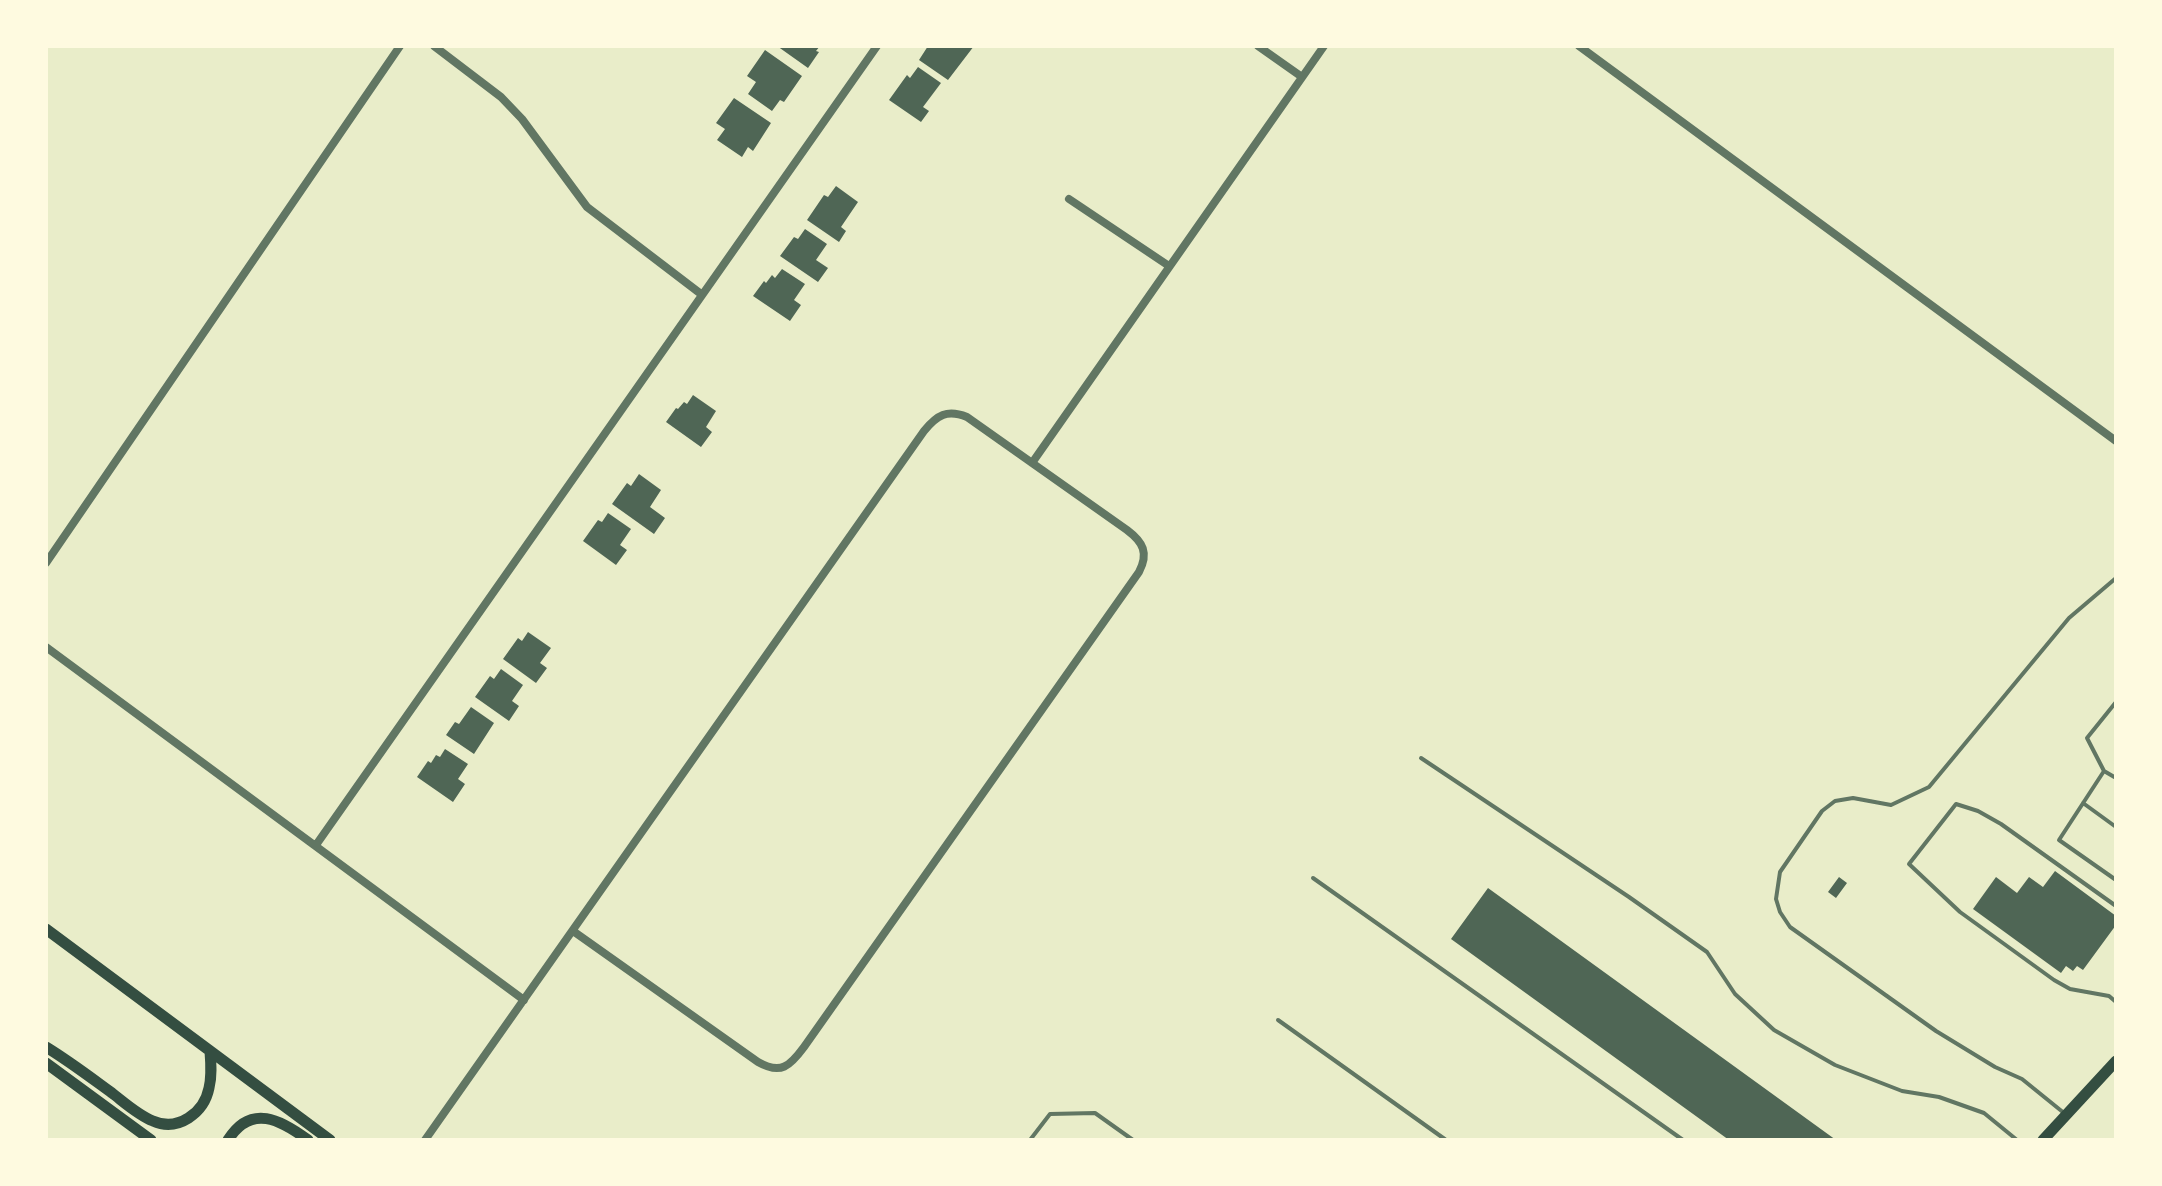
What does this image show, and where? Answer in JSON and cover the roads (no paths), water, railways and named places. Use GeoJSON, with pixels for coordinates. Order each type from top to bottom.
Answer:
{"type":"FeatureCollection","features":[{"type":"Feature","properties":{"kind":"main road"},"geometry":{"type":"LineString","coordinates":[[46,929],[330,1140]]}},
{"type":"Feature","properties":{"kind":"main road"},"geometry":{"type":"LineString","coordinates":[[46,1047],[135,1110],[153,1121],[169,1125],[194,1115],[203,1103],[209,1092],[210,1051]]}},
{"type":"Feature","properties":{"kind":"main road"},"geometry":{"type":"LineString","coordinates":[[2043,1140],[2116,1061]]}},
{"type":"Feature","properties":{"kind":"main road"},"geometry":{"type":"LineString","coordinates":[[46,1063],[151,1140]]}},
{"type":"Feature","properties":{"kind":"main road"},"geometry":{"type":"LineString","coordinates":[[228,1140],[240,1126],[263,1117],[277,1120],[308,1140]]}},
{"type":"Feature","properties":{"kind":"street"},"geometry":{"type":"LineString","coordinates":[[46,563],[400,46]]}},
{"type":"Feature","properties":{"kind":"street"},"geometry":{"type":"LineString","coordinates":[[434,46],[501,97],[522,119],[587,207],[701,294]]}},
{"type":"Feature","properties":{"kind":"street"},"geometry":{"type":"LineString","coordinates":[[316,845],[877,46]]}},
{"type":"Feature","properties":{"kind":"street"},"geometry":{"type":"LineString","coordinates":[[1258,46],[1302,77]]}},
{"type":"Feature","properties":{"kind":"street"},"geometry":{"type":"LineString","coordinates":[[1032,463],[1324,46]]}},
{"type":"Feature","properties":{"kind":"street"},"geometry":{"type":"LineString","coordinates":[[1579,46],[2116,441]]}},
{"type":"Feature","properties":{"kind":"street"},"geometry":{"type":"LineString","coordinates":[[1069,199],[1169,266]]}},
{"type":"Feature","properties":{"kind":"street"},"geometry":{"type":"LineString","coordinates":[[425,1140],[932,422],[947,412],[962,415],[1143,544],[1144,562],[795,1060],[780,1068],[758,1062],[573,931]]}},
{"type":"Feature","properties":{"kind":"street"},"geometry":{"type":"LineString","coordinates":[[46,647],[524,1000]]}},
{"type":"Feature","properties":{"kind":"lane"},"geometry":{"type":"LineString","coordinates":[[2067,1115],[2022,1079],[1995,1067],[1936,1031],[1790,927],[1776,899],[1780,872],[1822,811],[1835,801],[1853,798],[1891,805],[1929,787],[2069,618],[2116,578]]}},
{"type":"Feature","properties":{"kind":"lane"},"geometry":{"type":"LineString","coordinates":[[2116,702],[2087,738],[2104,771],[2116,778]]}},
{"type":"Feature","properties":{"kind":"lane"},"geometry":{"type":"LineString","coordinates":[[1421,758],[1707,952],[1735,994],[1774,1030],[1835,1065],[1902,1091],[1939,1097],[1984,1113],[2017,1140]]}},
{"type":"Feature","properties":{"kind":"lane"},"geometry":{"type":"LineString","coordinates":[[2104,771],[2059,840],[2116,880]]}},
{"type":"Feature","properties":{"kind":"lane"},"geometry":{"type":"LineString","coordinates":[[2083,803],[2116,827]]}},
{"type":"Feature","properties":{"kind":"lane"},"geometry":{"type":"LineString","coordinates":[[2116,906],[2001,824],[1978,811],[1956,804],[1909,864],[1960,912],[2054,980],[2070,989],[2109,996],[2116,1002]]}},
{"type":"Feature","properties":{"kind":"lane"},"geometry":{"type":"LineString","coordinates":[[1313,878],[1683,1140]]}},
{"type":"Feature","properties":{"kind":"lane"},"geometry":{"type":"LineString","coordinates":[[1278,1020],[1446,1140]]}},
{"type":"Feature","properties":{"kind":"lane"},"geometry":{"type":"LineString","coordinates":[[1030,1140],[1050,1114],[1095,1113],[1133,1140]]}}]}
